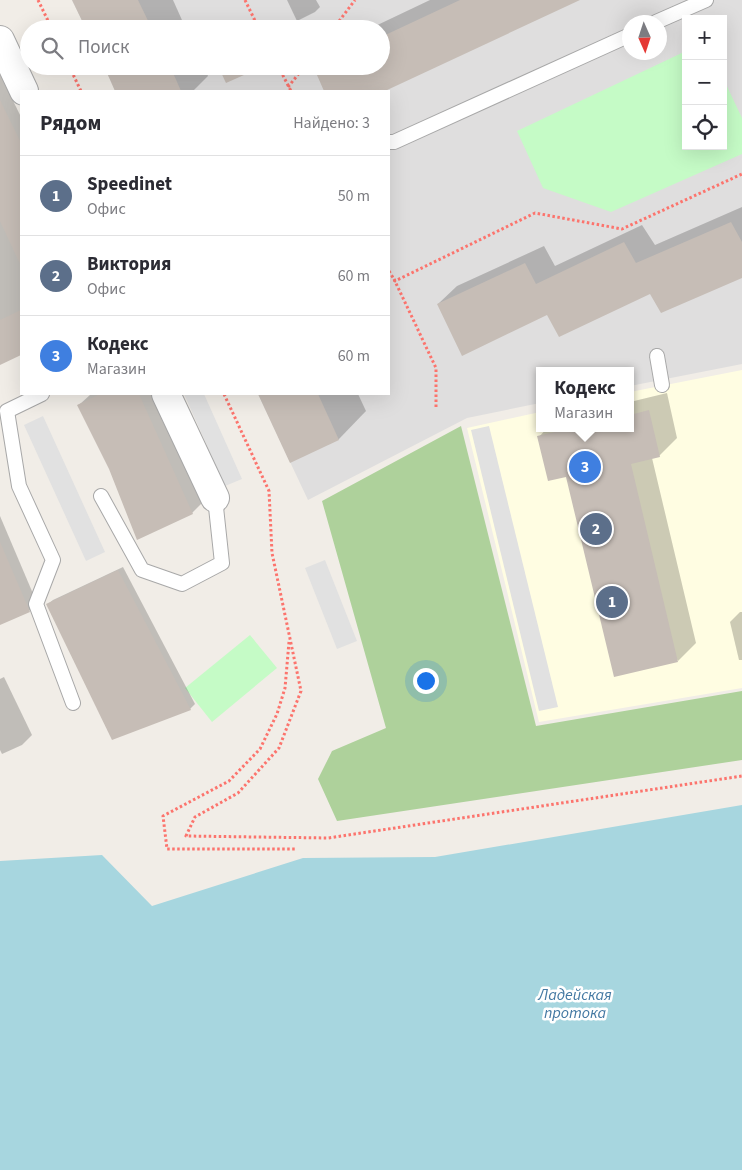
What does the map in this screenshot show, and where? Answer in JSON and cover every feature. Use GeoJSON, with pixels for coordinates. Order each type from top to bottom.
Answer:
{"type":"FeatureCollection","features":[{"type":"Feature","properties":{"kind":"street"},"geometry":{"type":"LineString","coordinates":[[0,40],[24,90]]}},
{"type":"Feature","properties":{"kind":"street"},"geometry":{"type":"LineString","coordinates":[[166,395],[215,498]]}},
{"type":"Feature","properties":{"kind":"lane"},"geometry":{"type":"LineString","coordinates":[[667,17],[706,0]]}},
{"type":"Feature","properties":{"kind":"lane"},"geometry":{"type":"LineString","coordinates":[[390,142],[394,142],[622,39]]}},
{"type":"Feature","properties":{"kind":"lane"},"geometry":{"type":"LineString","coordinates":[[657,356],[662,385]]}},
{"type":"Feature","properties":{"kind":"lane"},"geometry":{"type":"LineString","coordinates":[[40,395],[7,412],[20,486],[53,560],[36,604],[73,703]]}},
{"type":"Feature","properties":{"kind":"lane"},"geometry":{"type":"LineString","coordinates":[[101,496],[142,570],[182,584],[222,563],[215,498]]}},
{"type":"Feature","properties":{"kind":"path"},"geometry":{"type":"LineString","coordinates":[[38,0],[48,20]]}},
{"type":"Feature","properties":{"kind":"path"},"geometry":{"type":"LineString","coordinates":[[245,0],[255,20]]}},
{"type":"Feature","properties":{"kind":"path"},"geometry":{"type":"LineString","coordinates":[[340,20],[355,0]]}},
{"type":"Feature","properties":{"kind":"path"},"geometry":{"type":"LineString","coordinates":[[73,75],[81,90]]}},
{"type":"Feature","properties":{"kind":"path"},"geometry":{"type":"LineString","coordinates":[[283,75],[290,89]]}},
{"type":"Feature","properties":{"kind":"path"},"geometry":{"type":"LineString","coordinates":[[290,89],[299,75]]}},
{"type":"Feature","properties":{"kind":"path"},"geometry":{"type":"LineString","coordinates":[[395,281],[535,213],[622,229],[742,174]]}},
{"type":"Feature","properties":{"kind":"path"},"geometry":{"type":"LineString","coordinates":[[390,273],[436,368],[436,409]]}},
{"type":"Feature","properties":{"kind":"path"},"geometry":{"type":"LineString","coordinates":[[224,395],[270,491],[272,553],[300,691],[279,748],[238,794],[195,817],[186,836],[328,838],[742,776]]}},
{"type":"Feature","properties":{"kind":"path"},"geometry":{"type":"LineString","coordinates":[[289,638],[286,688],[277,714],[260,749],[230,781],[163,816],[167,849],[297,849]]}},
{"type":"Feature","properties":{"kind":"shaded area"},"geometry":{"type":"Polygon","coordinates":[[[72,0],[742,0],[742,364],[634,385],[634,367],[536,367],[536,404],[467,418],[308,500],[258,395],[390,395],[390,90],[115,90],[108,75],[390,75],[390,20],[82,20],[72,0]]]}},
{"type":"Feature","properties":{"kind":"shaded area"},"geometry":{"type":"Polygon","coordinates":[[[742,370],[742,688],[539,722],[467,428],[536,413],[536,432],[634,432],[634,391],[742,370]]]}},
{"type":"Feature","properties":{"kind":"shaded area"},"geometry":{"type":"Polygon","coordinates":[[[184,395],[204,395],[242,479],[225,486],[184,395]]]}},
{"type":"Feature","properties":{"kind":"shaded area"},"geometry":{"type":"Polygon","coordinates":[[[43,416],[105,552],[86,561],[24,425],[43,416]]]}},
{"type":"Feature","properties":{"kind":"shaded area"},"geometry":{"type":"Polygon","coordinates":[[[489,426],[558,707],[539,711],[471,430],[489,426]]]}},
{"type":"Feature","properties":{"kind":"shaded area"},"geometry":{"type":"Polygon","coordinates":[[[325,560],[357,641],[337,649],[305,568],[325,560]]]}},
{"type":"Feature","properties":{"kind":"green space"},"geometry":{"type":"Polygon","coordinates":[[[682,53],[682,150],[727,150],[727,86],[742,118],[742,154],[611,212],[543,188],[517,131],[682,53]]]}},
{"type":"Feature","properties":{"kind":"green space"},"geometry":{"type":"Polygon","coordinates":[[[461,426],[536,726],[742,691],[742,760],[337,821],[318,779],[332,751],[386,728],[322,501],[461,426]]]}},
{"type":"Feature","properties":{"kind":"green space"},"geometry":{"type":"Polygon","coordinates":[[[250,635],[277,668],[212,722],[185,688],[250,635]]]}},
{"type":"Feature","properties":{"kind":"water","name":"Ладейская протока"},"geometry":{"type":"Polygon","coordinates":[[[742,805],[742,1170],[0,1170],[0,861],[102,855],[152,906],[303,858],[435,857],[742,805]]]}},
{"type":"Feature","properties":{"kind":"building"},"geometry":{"type":"Polygon","coordinates":[[[72,0],[138,0],[148,20],[82,20],[72,0]]]}},
{"type":"Feature","properties":{"kind":"building"},"geometry":{"type":"Polygon","coordinates":[[[460,0],[580,0],[387,90],[324,90],[317,75],[390,75],[390,33],[460,0]]]}},
{"type":"Feature","properties":{"kind":"building"},"geometry":{"type":"Polygon","coordinates":[[[108,75],[174,75],[181,90],[115,90],[108,75]]]}},
{"type":"Feature","properties":{"kind":"building"},"geometry":{"type":"Polygon","coordinates":[[[222,75],[244,75],[226,83],[222,75]]]}},
{"type":"Feature","properties":{"kind":"building"},"geometry":{"type":"Polygon","coordinates":[[[0,100],[20,141],[20,264],[0,221],[0,100]]]}},
{"type":"Feature","properties":{"kind":"building"},"geometry":{"type":"Polygon","coordinates":[[[731,222],[742,242],[742,278],[661,313],[650,294],[559,337],[547,315],[462,356],[437,304],[525,263],[536,284],[624,242],[636,263],[731,222]]]}},
{"type":"Feature","properties":{"kind":"building"},"geometry":{"type":"Polygon","coordinates":[[[20,310],[20,355],[0,365],[0,320],[20,310]]]}},
{"type":"Feature","properties":{"kind":"building"},"geometry":{"type":"Polygon","coordinates":[[[98,395],[139,395],[193,514],[137,540],[109,469],[77,405],[98,395]]]}},
{"type":"Feature","properties":{"kind":"building"},"geometry":{"type":"Polygon","coordinates":[[[258,395],[318,395],[339,440],[290,463],[258,395]]]}},
{"type":"Feature","properties":{"kind":"building"},"geometry":{"type":"Polygon","coordinates":[[[649,410],[660,457],[631,464],[678,662],[614,677],[566,477],[548,481],[537,436],[555,432],[634,432],[634,414],[649,410]]]}},
{"type":"Feature","properties":{"kind":"building"},"geometry":{"type":"Polygon","coordinates":[[[0,542],[30,612],[0,625],[0,542]]]}},
{"type":"Feature","properties":{"kind":"building"},"geometry":{"type":"Polygon","coordinates":[[[118,570],[191,710],[112,740],[46,604],[118,570]]]}},
{"type":"Feature","properties":{"kind":"place","name":"Кодекс"},"geometry":{"type":"Point","coordinates":[585,467]}},
{"type":"Feature","properties":{"kind":"place","name":"Виктория"},"geometry":{"type":"Point","coordinates":[596,529]}},
{"type":"Feature","properties":{"kind":"place","name":"Speedinet"},"geometry":{"type":"Point","coordinates":[612,602]}}]}
